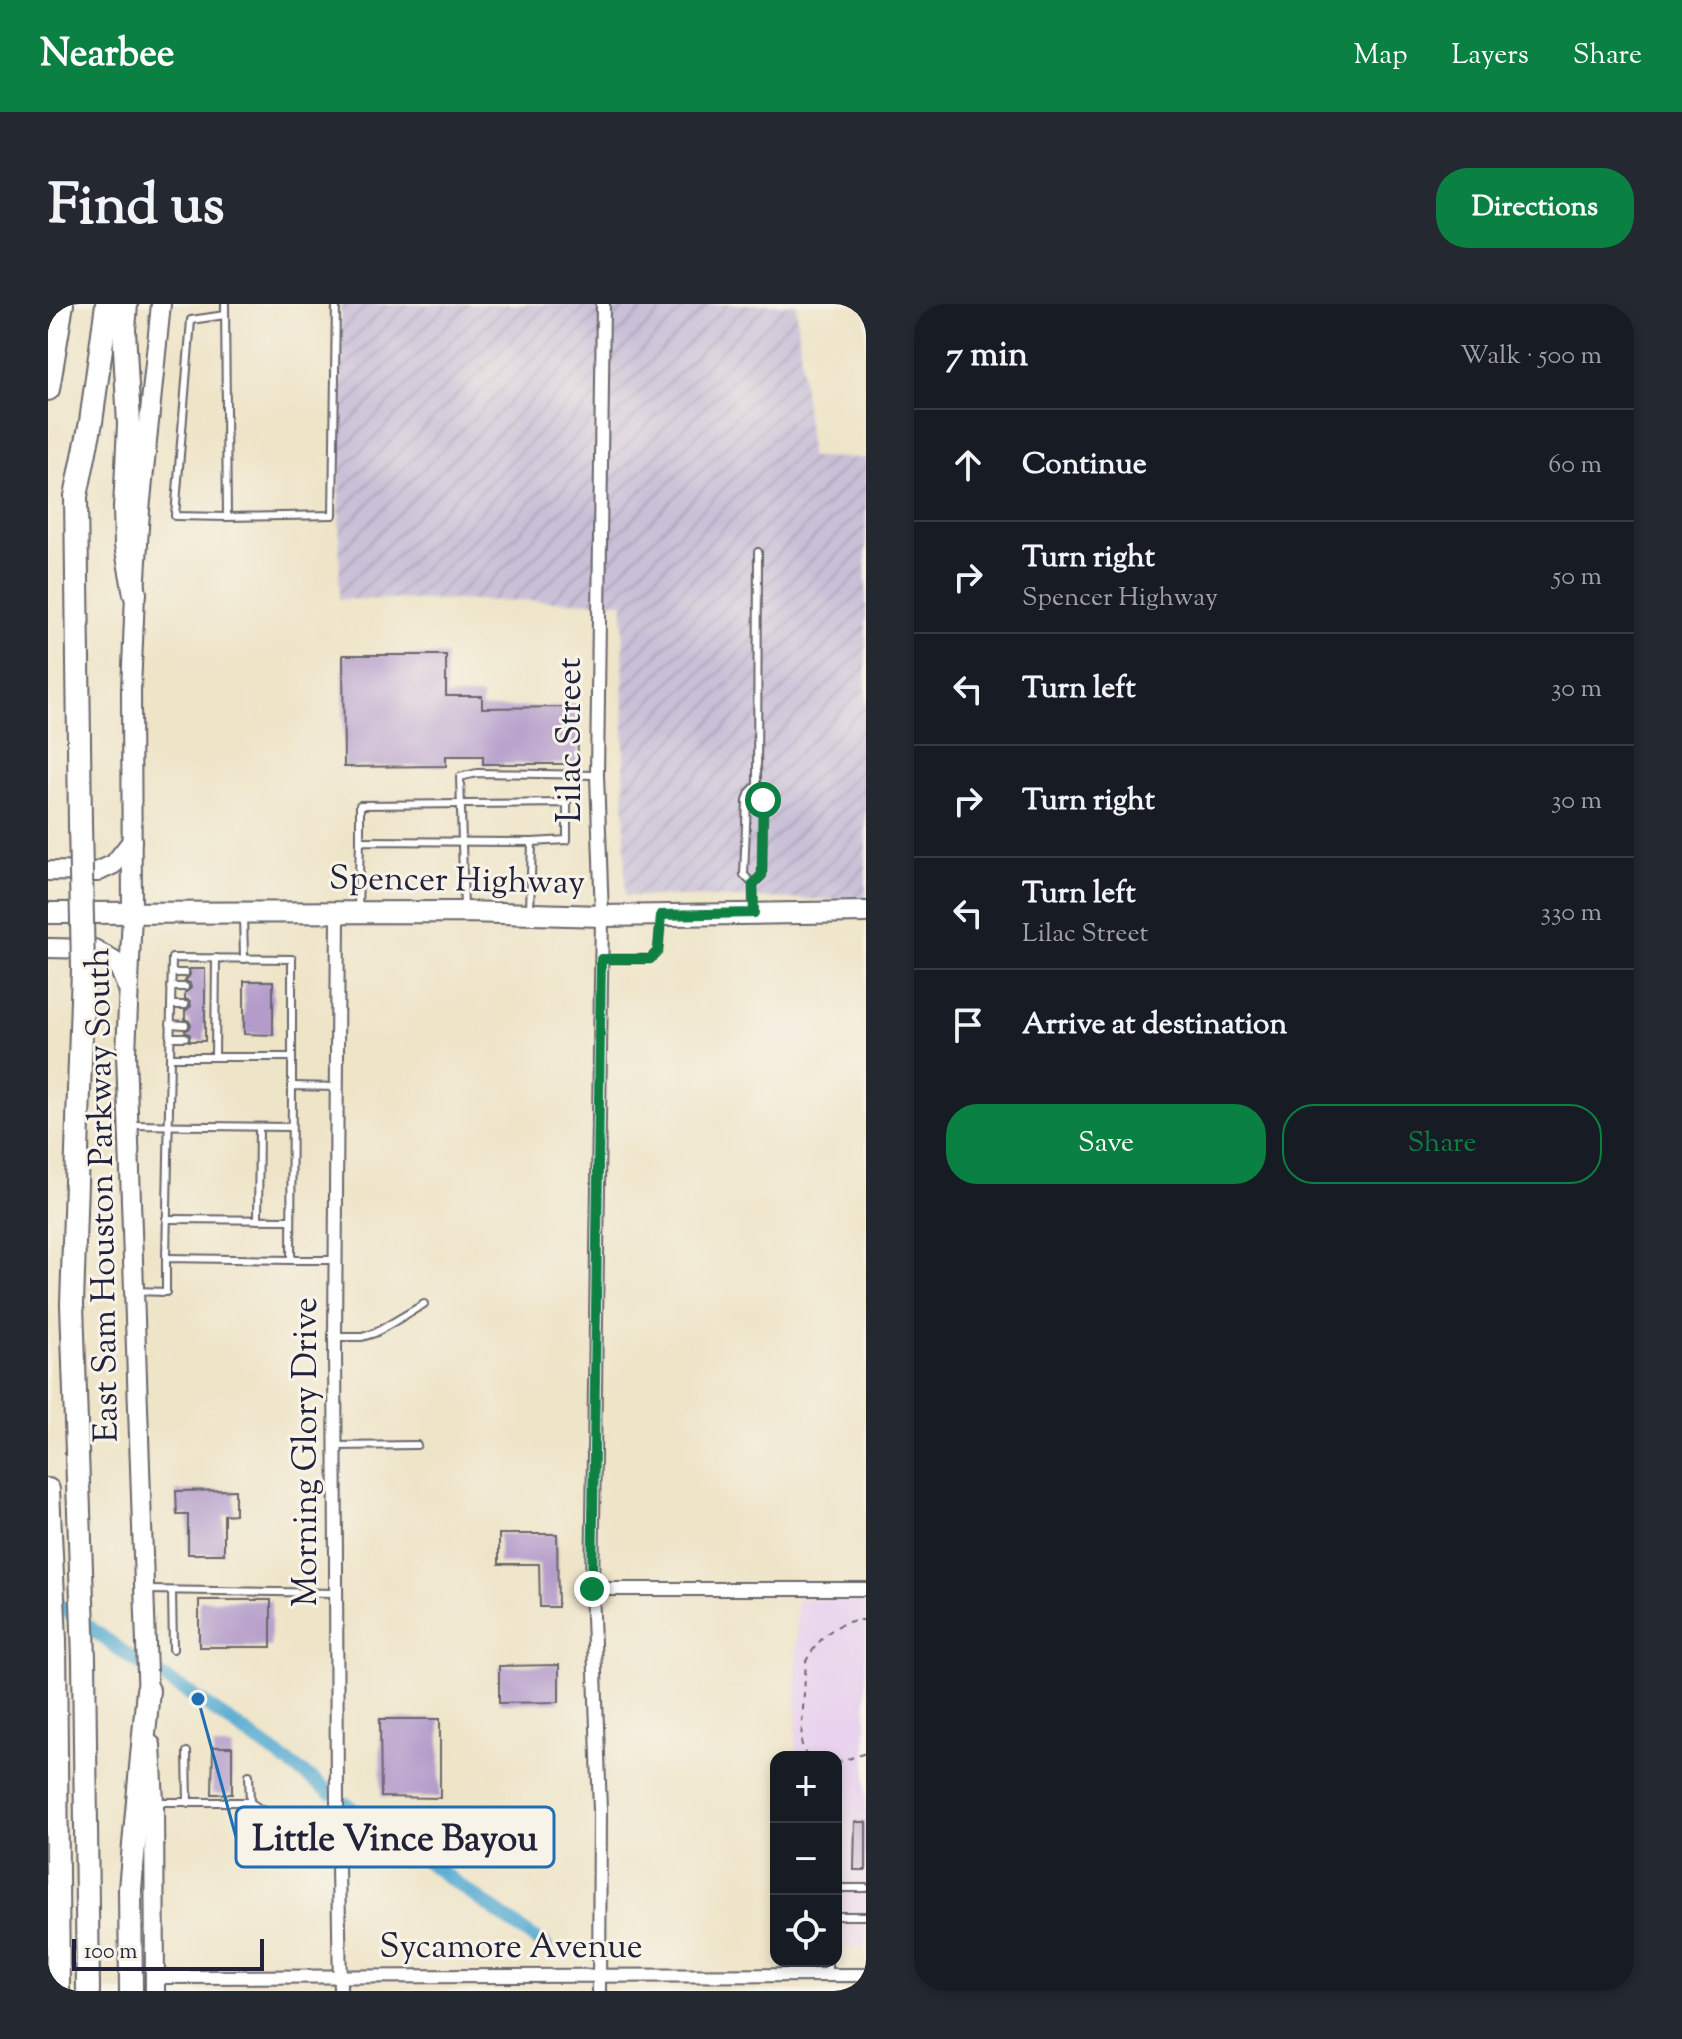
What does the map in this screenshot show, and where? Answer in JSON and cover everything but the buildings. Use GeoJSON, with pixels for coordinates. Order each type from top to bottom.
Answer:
{"type":"FeatureCollection","features":[{"type":"Feature","properties":{"kind":"highway"},"geometry":{"type":"LineString","coordinates":[[48,389],[62,304]]}},
{"type":"Feature","properties":{"kind":"highway"},"geometry":{"type":"LineString","coordinates":[[88,1991],[84,1659],[72,1304],[83,969],[76,496],[91,422],[107,304]]}},
{"type":"Feature","properties":{"kind":"highway"},"geometry":{"type":"LineString","coordinates":[[126,304],[124,329],[129,425],[126,545],[135,594]]}},
{"type":"Feature","properties":{"kind":"highway"},"geometry":{"type":"LineString","coordinates":[[48,1490],[55,1640],[58,1991]]}},
{"type":"Feature","properties":{"kind":"highway"},"geometry":{"type":"LineString","coordinates":[[131,1991],[130,1889],[148,1690]]}},
{"type":"Feature","properties":{"kind":"main road","name":"East Sam Houston Parkway South"},"geometry":{"type":"LineString","coordinates":[[155,1984],[154,1802],[126,1053],[132,913],[131,690],[135,594],[140,510],[161,304]]}},
{"type":"Feature","properties":{"kind":"main road"},"geometry":{"type":"LineString","coordinates":[[48,871],[97,872],[114,864],[132,841]]}},
{"type":"Feature","properties":{"kind":"main road","name":"Spencer Highway"},"geometry":{"type":"LineString","coordinates":[[48,913],[465,912],[602,916],[866,912]]}},
{"type":"Feature","properties":{"kind":"main road"},"geometry":{"type":"LineString","coordinates":[[48,948],[94,949],[117,963],[129,991]]}},
{"type":"Feature","properties":{"kind":"street","name":"Lilac Street"},"geometry":{"type":"LineString","coordinates":[[599,1991],[600,1810],[592,1589],[602,916],[597,775],[603,304]]}},
{"type":"Feature","properties":{"kind":"street","name":"Morning Glory Drive"},"geometry":{"type":"LineString","coordinates":[[340,1991],[335,1446],[336,1087],[348,913]]}},
{"type":"Feature","properties":{"kind":"street"},"geometry":{"type":"LineString","coordinates":[[592,1589],[866,1589]]}},
{"type":"Feature","properties":{"kind":"street","name":"Sycamore Avenue"},"geometry":{"type":"LineString","coordinates":[[155,1984],[340,1977],[866,1975]]}},
{"type":"Feature","properties":{"kind":"street"},"geometry":{"type":"LineString","coordinates":[[829,1976],[830,1991]]}},
{"type":"Feature","properties":{"kind":"lane"},"geometry":{"type":"LineString","coordinates":[[225,304],[227,517]]}},
{"type":"Feature","properties":{"kind":"lane"},"geometry":{"type":"LineString","coordinates":[[225,315],[191,320],[175,516],[333,515],[336,304]]}},
{"type":"Feature","properties":{"kind":"lane"},"geometry":{"type":"LineString","coordinates":[[753,884],[762,875],[763,800],[757,785],[758,552]]}},
{"type":"Feature","properties":{"kind":"lane"},"geometry":{"type":"LineString","coordinates":[[465,912],[460,777],[477,773],[597,775]]}},
{"type":"Feature","properties":{"kind":"lane"},"geometry":{"type":"LineString","coordinates":[[754,913],[753,884],[744,875],[748,796],[757,785]]}},
{"type":"Feature","properties":{"kind":"lane"},"geometry":{"type":"LineString","coordinates":[[348,913],[360,841],[360,805],[567,803],[567,840],[360,841]]}},
{"type":"Feature","properties":{"kind":"lane"},"geometry":{"type":"LineString","coordinates":[[530,914],[532,842]]}},
{"type":"Feature","properties":{"kind":"lane"},"geometry":{"type":"LineString","coordinates":[[243,913],[244,959]]}},
{"type":"Feature","properties":{"kind":"lane"},"geometry":{"type":"LineString","coordinates":[[601,959],[650,959],[658,951],[661,915]]}},
{"type":"Feature","properties":{"kind":"lane"},"geometry":{"type":"LineString","coordinates":[[134,1291],[166,1292],[172,958],[292,959],[291,1260]]}},
{"type":"Feature","properties":{"kind":"lane"},"geometry":{"type":"LineString","coordinates":[[215,1057],[216,958]]}},
{"type":"Feature","properties":{"kind":"lane"},"geometry":{"type":"LineString","coordinates":[[172,973],[185,973]]}},
{"type":"Feature","properties":{"kind":"lane"},"geometry":{"type":"LineString","coordinates":[[205,973],[216,974]]}},
{"type":"Feature","properties":{"kind":"lane"},"geometry":{"type":"LineString","coordinates":[[171,987],[185,987]]}},
{"type":"Feature","properties":{"kind":"lane"},"geometry":{"type":"LineString","coordinates":[[205,987],[216,987]]}},
{"type":"Feature","properties":{"kind":"lane"},"geometry":{"type":"LineString","coordinates":[[171,1005],[185,1005]]}},
{"type":"Feature","properties":{"kind":"lane"},"geometry":{"type":"LineString","coordinates":[[205,1005],[216,1005]]}},
{"type":"Feature","properties":{"kind":"lane"},"geometry":{"type":"LineString","coordinates":[[170,1024],[185,1025]]}},
{"type":"Feature","properties":{"kind":"lane"},"geometry":{"type":"LineString","coordinates":[[205,1025],[216,1025]]}},
{"type":"Feature","properties":{"kind":"lane"},"geometry":{"type":"LineString","coordinates":[[170,1037],[185,1037]]}},
{"type":"Feature","properties":{"kind":"lane"},"geometry":{"type":"LineString","coordinates":[[205,1037],[215,1038]]}},
{"type":"Feature","properties":{"kind":"lane"},"geometry":{"type":"LineString","coordinates":[[170,1057],[292,1057]]}},
{"type":"Feature","properties":{"kind":"lane"},"geometry":{"type":"LineString","coordinates":[[292,1086],[336,1087]]}},
{"type":"Feature","properties":{"kind":"lane"},"geometry":{"type":"LineString","coordinates":[[129,1125],[291,1127]]}},
{"type":"Feature","properties":{"kind":"lane"},"geometry":{"type":"LineString","coordinates":[[258,1220],[259,1127]]}},
{"type":"Feature","properties":{"kind":"lane"},"geometry":{"type":"LineString","coordinates":[[166,1219],[291,1220]]}},
{"type":"Feature","properties":{"kind":"lane"},"geometry":{"type":"LineString","coordinates":[[166,1258],[335,1260]]}},
{"type":"Feature","properties":{"kind":"lane"},"geometry":{"type":"LineString","coordinates":[[335,1337],[362,1337],[375,1333],[424,1304]]}},
{"type":"Feature","properties":{"kind":"lane"},"geometry":{"type":"LineString","coordinates":[[335,1446],[417,1445]]}},
{"type":"Feature","properties":{"kind":"lane"},"geometry":{"type":"LineString","coordinates":[[144,1590],[336,1593]]}},
{"type":"Feature","properties":{"kind":"lane"},"geometry":{"type":"LineString","coordinates":[[172,1591],[173,1649]]}},
{"type":"Feature","properties":{"kind":"lane"},"geometry":{"type":"LineString","coordinates":[[187,1752],[188,1803]]}},
{"type":"Feature","properties":{"kind":"lane"},"geometry":{"type":"LineString","coordinates":[[249,1775],[250,1802]]}},
{"type":"Feature","properties":{"kind":"lane"},"geometry":{"type":"LineString","coordinates":[[154,1802],[250,1802],[317,1848],[338,1850]]}},
{"type":"Feature","properties":{"kind":"lane"},"geometry":{"type":"LineString","coordinates":[[842,1888],[866,1888]]}},
{"type":"Feature","properties":{"kind":"lane"},"geometry":{"type":"LineString","coordinates":[[842,1916],[866,1916]]}},
{"type":"Feature","properties":{"kind":"lane"},"geometry":{"type":"LineString","coordinates":[[828,1967],[829,1976]]}},
{"type":"Feature","properties":{"kind":"path"},"geometry":{"type":"LineString","coordinates":[[804,1751],[801,1741],[806,1661],[830,1629],[841,1623],[866,1620]]}},
{"type":"Feature","properties":{"kind":"path"},"geometry":{"type":"LineString","coordinates":[[842,1761],[866,1753]]}},
{"type":"Feature","properties":{"kind":"shaded area"},"geometry":{"type":"Polygon","coordinates":[[[341,304],[796,304],[810,457],[866,458],[866,900],[625,896],[623,602],[339,599],[341,304]]]}},
{"type":"Feature","properties":{"kind":"shaded area"},"geometry":{"type":"Polygon","coordinates":[[[797,1599],[866,1599],[866,1947],[842,1947],[842,1751],[796,1751],[797,1599]]]}},
{"type":"Feature","properties":{"kind":"waterway"},"geometry":{"type":"LineString","coordinates":[[52,1600],[130,1657],[198,1699],[330,1792]]}},
{"type":"Feature","properties":{"kind":"waterway"},"geometry":{"type":"LineString","coordinates":[[346,1804],[546,1947]]}},
{"type":"Feature","properties":{"kind":"place","name":"Little Vince Bayou"},"geometry":{"type":"Point","coordinates":[198,1699]}},
{"type":"Feature","properties":{"kind":"route"},"geometry":{"type":"LineString","coordinates":[[592,1589],[601,959],[650,959],[661,942],[661,915],[754,913],[753,884],[762,875],[763,800]]}}]}
